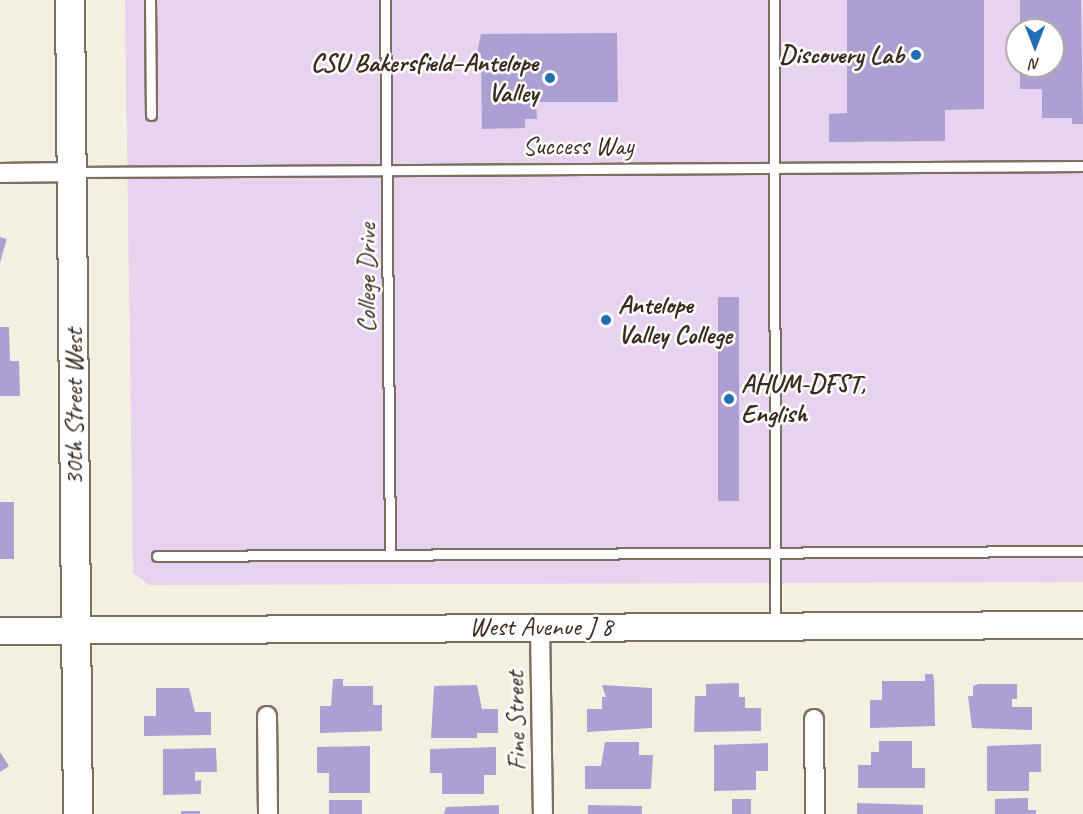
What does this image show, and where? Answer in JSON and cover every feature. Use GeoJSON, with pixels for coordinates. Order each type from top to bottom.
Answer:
{"type":"FeatureCollection","features":[{"type":"Feature","properties":{"kind":"main road","name":"30th Street West"},"geometry":{"type":"LineString","coordinates":[[69,0],[78,814]]}},
{"type":"Feature","properties":{"kind":"street"},"geometry":{"type":"LineString","coordinates":[[0,173],[72,172]]}},
{"type":"Feature","properties":{"kind":"street","name":"West Avenue J 8"},"geometry":{"type":"LineString","coordinates":[[0,631],[1083,625]]}},
{"type":"Feature","properties":{"kind":"street","name":"Fine Street"},"geometry":{"type":"LineString","coordinates":[[540,627],[543,814]]}},
{"type":"Feature","properties":{"kind":"street"},"geometry":{"type":"LineString","coordinates":[[267,716],[268,814]]}},
{"type":"Feature","properties":{"kind":"street"},"geometry":{"type":"LineString","coordinates":[[814,719],[815,814]]}},
{"type":"Feature","properties":{"kind":"lane"},"geometry":{"type":"LineString","coordinates":[[150,0],[151,116]]}},
{"type":"Feature","properties":{"kind":"lane","name":"College Drive"},"geometry":{"type":"LineString","coordinates":[[385,0],[390,555]]}},
{"type":"Feature","properties":{"kind":"lane"},"geometry":{"type":"LineString","coordinates":[[774,0],[771,167],[775,626]]}},
{"type":"Feature","properties":{"kind":"lane","name":"Success Way"},"geometry":{"type":"LineString","coordinates":[[72,172],[387,168],[1083,166]]}},
{"type":"Feature","properties":{"kind":"lane"},"geometry":{"type":"LineString","coordinates":[[157,556],[1083,551]]}},
{"type":"Feature","properties":{"kind":"shaded area","name":"Antelope Valley College"},"geometry":{"type":"Polygon","coordinates":[[[125,0],[1083,0],[1083,582],[149,585],[133,573],[125,0]]]}},
{"type":"Feature","properties":{"kind":"building","name":"Discovery Lab"},"geometry":{"type":"Polygon","coordinates":[[[847,0],[984,0],[984,109],[945,110],[945,141],[829,142],[829,114],[847,113],[847,0]]]}},
{"type":"Feature","properties":{"kind":"building"},"geometry":{"type":"Polygon","coordinates":[[[1020,0],[1081,0],[1083,124],[1072,124],[1072,118],[1042,118],[1042,89],[1020,89],[1020,78],[1065,78],[1065,18],[1020,18],[1020,0]]]}},
{"type":"Feature","properties":{"kind":"building","name":"CSU Bakersfield–Antelope Valley"},"geometry":{"type":"Polygon","coordinates":[[[617,33],[618,102],[536,102],[537,119],[525,119],[525,128],[482,129],[481,54],[477,54],[481,34],[617,33]]]}},
{"type":"Feature","properties":{"kind":"building"},"geometry":{"type":"Polygon","coordinates":[[[0,237],[7,239],[0,262],[0,237]]]}},
{"type":"Feature","properties":{"kind":"building","name":"AHUM-DFST, English"},"geometry":{"type":"Polygon","coordinates":[[[718,297],[739,297],[739,501],[718,501],[718,297]]]}},
{"type":"Feature","properties":{"kind":"building"},"geometry":{"type":"Polygon","coordinates":[[[0,327],[9,327],[10,361],[19,361],[20,396],[0,396],[0,327]]]}},
{"type":"Feature","properties":{"kind":"building"},"geometry":{"type":"Polygon","coordinates":[[[0,502],[14,502],[14,559],[0,559],[0,502]]]}},
{"type":"Feature","properties":{"kind":"building"},"geometry":{"type":"Polygon","coordinates":[[[925,674],[933,674],[935,726],[870,728],[870,700],[882,700],[882,681],[925,681],[925,674]]]}},
{"type":"Feature","properties":{"kind":"building"},"geometry":{"type":"Polygon","coordinates":[[[333,679],[343,679],[343,686],[373,686],[373,705],[382,705],[382,731],[320,733],[320,706],[331,706],[333,679]]]}},
{"type":"Feature","properties":{"kind":"building"},"geometry":{"type":"Polygon","coordinates":[[[739,683],[739,697],[745,697],[745,708],[761,708],[761,731],[694,732],[695,696],[706,696],[706,684],[739,683]]]}},
{"type":"Feature","properties":{"kind":"building"},"geometry":{"type":"Polygon","coordinates":[[[1017,684],[1017,699],[1012,699],[1012,707],[1032,707],[1032,730],[972,728],[968,696],[973,696],[973,686],[1017,684]]]}},
{"type":"Feature","properties":{"kind":"building"},"geometry":{"type":"Polygon","coordinates":[[[477,685],[482,709],[498,709],[498,733],[477,733],[477,738],[431,738],[434,686],[477,685]]]}},
{"type":"Feature","properties":{"kind":"building"},"geometry":{"type":"Polygon","coordinates":[[[602,685],[652,688],[652,728],[587,732],[587,709],[602,709],[602,697],[606,697],[602,685]]]}},
{"type":"Feature","properties":{"kind":"building"},"geometry":{"type":"Polygon","coordinates":[[[156,688],[189,688],[195,712],[211,712],[211,735],[144,736],[144,716],[156,716],[156,688]]]}},
{"type":"Feature","properties":{"kind":"building"},"geometry":{"type":"Polygon","coordinates":[[[879,741],[912,741],[912,768],[925,768],[925,788],[858,788],[858,765],[871,765],[871,752],[879,752],[879,741]]]}},
{"type":"Feature","properties":{"kind":"building"},"geometry":{"type":"Polygon","coordinates":[[[605,742],[639,742],[639,755],[653,755],[651,789],[585,789],[585,766],[601,766],[605,742]]]}},
{"type":"Feature","properties":{"kind":"building"},"geometry":{"type":"Polygon","coordinates":[[[768,743],[768,771],[756,771],[756,790],[714,791],[714,745],[768,743]]]}},
{"type":"Feature","properties":{"kind":"building"},"geometry":{"type":"Polygon","coordinates":[[[1041,744],[1041,772],[1029,772],[1029,791],[987,791],[987,746],[1041,744]]]}},
{"type":"Feature","properties":{"kind":"building"},"geometry":{"type":"Polygon","coordinates":[[[370,746],[370,793],[329,793],[329,773],[317,773],[317,747],[370,746]]]}},
{"type":"Feature","properties":{"kind":"building"},"geometry":{"type":"Polygon","coordinates":[[[496,747],[496,775],[484,775],[484,794],[442,794],[442,773],[430,773],[430,749],[496,747]]]}},
{"type":"Feature","properties":{"kind":"building"},"geometry":{"type":"Polygon","coordinates":[[[216,748],[217,772],[195,772],[195,781],[201,780],[201,794],[163,795],[163,749],[216,748]]]}},
{"type":"Feature","properties":{"kind":"building"},"geometry":{"type":"Polygon","coordinates":[[[0,752],[9,766],[0,772],[0,752]]]}},
{"type":"Feature","properties":{"kind":"building"},"geometry":{"type":"Polygon","coordinates":[[[1028,798],[1028,810],[1036,810],[1036,814],[995,814],[995,799],[1028,798]]]}},
{"type":"Feature","properties":{"kind":"building"},"geometry":{"type":"Polygon","coordinates":[[[732,799],[751,799],[751,814],[732,814],[732,799]]]}},
{"type":"Feature","properties":{"kind":"building"},"geometry":{"type":"Polygon","coordinates":[[[329,800],[362,800],[362,814],[329,814],[329,800]]]}},
{"type":"Feature","properties":{"kind":"building"},"geometry":{"type":"Polygon","coordinates":[[[857,803],[923,805],[923,814],[857,814],[857,803]]]}},
{"type":"Feature","properties":{"kind":"building"},"geometry":{"type":"Polygon","coordinates":[[[499,805],[499,814],[444,814],[446,807],[499,805]]]}},
{"type":"Feature","properties":{"kind":"building"},"geometry":{"type":"Polygon","coordinates":[[[588,805],[642,806],[642,814],[588,814],[588,805]]]}},
{"type":"Feature","properties":{"kind":"building"},"geometry":{"type":"Polygon","coordinates":[[[181,811],[200,811],[200,814],[181,814],[181,811]]]}},
{"type":"Feature","properties":{"kind":"place","name":"Discovery Lab"},"geometry":{"type":"Point","coordinates":[916,55]}},
{"type":"Feature","properties":{"kind":"place","name":"CSU Bakersfield–Antelope Valley"},"geometry":{"type":"Point","coordinates":[550,78]}},
{"type":"Feature","properties":{"kind":"place","name":"Antelope Valley College"},"geometry":{"type":"Point","coordinates":[606,320]}},
{"type":"Feature","properties":{"kind":"place","name":"AHUM-DFST, English"},"geometry":{"type":"Point","coordinates":[729,399]}}]}
